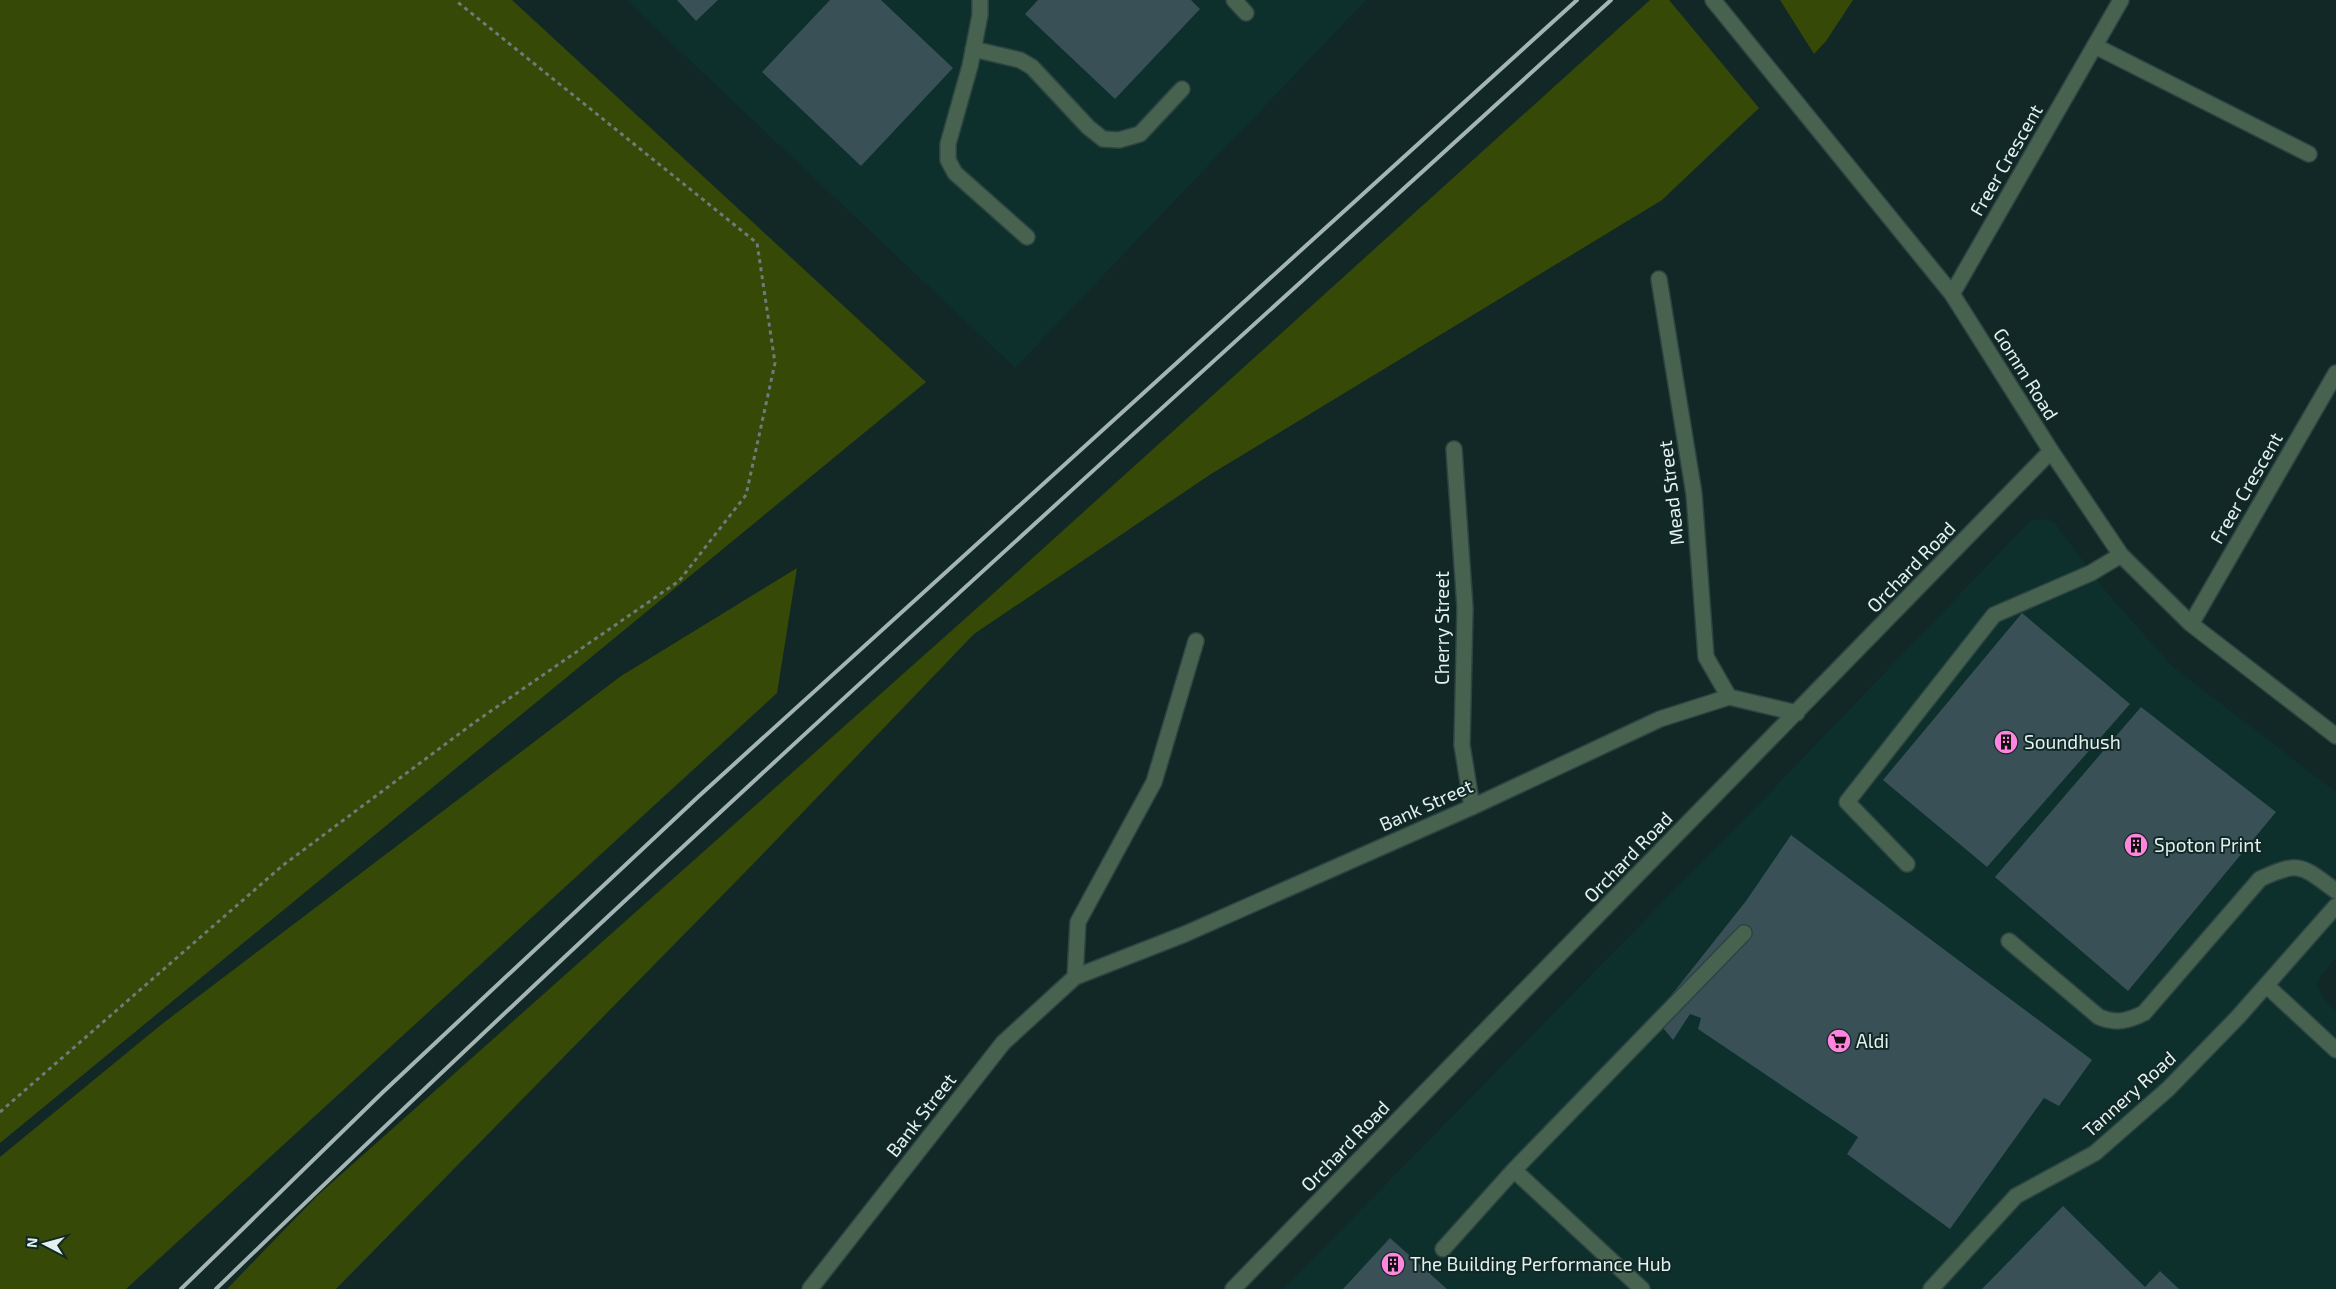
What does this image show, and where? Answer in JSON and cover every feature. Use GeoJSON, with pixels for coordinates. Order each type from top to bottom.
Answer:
{"type":"FeatureCollection","features":[{"type":"Feature","properties":{"kind":"street"},"geometry":{"type":"LineString","coordinates":[[980,0],[980,15],[973,49],[948,144],[948,160],[955,173],[1027,237]]}},
{"type":"Feature","properties":{"kind":"street"},"geometry":{"type":"LineString","coordinates":[[1234,0],[1246,13]]}},
{"type":"Feature","properties":{"kind":"street","name":"Gomm Road"},"geometry":{"type":"LineString","coordinates":[[1713,0],[1952,294],[2051,451],[2122,555],[2192,624],[2336,736]]}},
{"type":"Feature","properties":{"kind":"street","name":"Freer Crescent"},"geometry":{"type":"LineString","coordinates":[[1952,294],[2121,0]]}},
{"type":"Feature","properties":{"kind":"street"},"geometry":{"type":"LineString","coordinates":[[2095,46],[2309,154]]}},
{"type":"Feature","properties":{"kind":"street"},"geometry":{"type":"LineString","coordinates":[[973,49],[1020,60],[1032,67],[1088,127],[1103,139],[1119,140],[1140,134],[1182,88]]}},
{"type":"Feature","properties":{"kind":"street","name":"Mead Street"},"geometry":{"type":"LineString","coordinates":[[1659,279],[1694,494],[1706,657],[1728,697]]}},
{"type":"Feature","properties":{"kind":"street","name":"Freer Crescent"},"geometry":{"type":"LineString","coordinates":[[2192,624],[2336,373]]}},
{"type":"Feature","properties":{"kind":"street","name":"Cherry Street"},"geometry":{"type":"LineString","coordinates":[[1454,449],[1465,608],[1462,745],[1472,807]]}},
{"type":"Feature","properties":{"kind":"street","name":"Orchard Road"},"geometry":{"type":"LineString","coordinates":[[1233,1289],[2051,451]]}},
{"type":"Feature","properties":{"kind":"street"},"geometry":{"type":"LineString","coordinates":[[1907,864],[1847,802],[1994,615],[2091,574],[2122,555]]}},
{"type":"Feature","properties":{"kind":"street"},"geometry":{"type":"LineString","coordinates":[[1075,977],[1078,922],[1154,782],[1196,641]]}},
{"type":"Feature","properties":{"kind":"street"},"geometry":{"type":"LineString","coordinates":[[1728,697],[1797,713]]}},
{"type":"Feature","properties":{"kind":"street","name":"Bank Street"},"geometry":{"type":"LineString","coordinates":[[810,1289],[1003,1043],[1075,977],[1185,934],[1472,807],[1660,719],[1728,697]]}},
{"type":"Feature","properties":{"kind":"street"},"geometry":{"type":"LineString","coordinates":[[2009,941],[2099,1017],[2108,1020],[2126,1021],[2144,1013],[2260,879],[2284,868],[2298,867],[2336,891]]}},
{"type":"Feature","properties":{"kind":"street","name":"Tannery Road"},"geometry":{"type":"LineString","coordinates":[[1931,1289],[2016,1196],[2095,1153],[2168,1089],[2266,985],[2336,906]]}},
{"type":"Feature","properties":{"kind":"street"},"geometry":{"type":"LineString","coordinates":[[1443,1249],[1514,1170],[1744,933]]}},
{"type":"Feature","properties":{"kind":"street"},"geometry":{"type":"LineString","coordinates":[[2266,985],[2336,1050]]}},
{"type":"Feature","properties":{"kind":"street"},"geometry":{"type":"LineString","coordinates":[[1514,1170],[1642,1289]]}},
{"type":"Feature","properties":{"kind":"path"},"geometry":{"type":"LineString","coordinates":[[0,1112],[282,866],[475,722],[679,581],[746,495],[775,363],[757,243],[455,0]]}},
{"type":"Feature","properties":{"kind":"shaded area"},"geometry":{"type":"Polygon","coordinates":[[[626,0],[1366,0],[1015,368],[626,0]]]}},
{"type":"Feature","properties":{"kind":"shaded area"},"geometry":{"type":"Polygon","coordinates":[[[2045,519],[2054,522],[2108,594],[2173,667],[2336,792],[2336,958],[2320,977],[2317,987],[2328,1004],[2336,1011],[2336,1289],[1283,1289],[1756,807],[2030,521],[2045,519]]]}},
{"type":"Feature","properties":{"kind":"green space"},"geometry":{"type":"Polygon","coordinates":[[[0,0],[512,0],[926,382],[0,1143],[0,0]]]}},
{"type":"Feature","properties":{"kind":"green space"},"geometry":{"type":"Polygon","coordinates":[[[1650,0],[1669,0],[1759,108],[1662,200],[1211,474],[974,634],[756,861],[336,1289],[227,1289],[318,1195],[995,592],[1650,0]]]}},
{"type":"Feature","properties":{"kind":"green space"},"geometry":{"type":"Polygon","coordinates":[[[1780,0],[1853,0],[1826,41],[1814,54],[1780,0]]]}},
{"type":"Feature","properties":{"kind":"green space"},"geometry":{"type":"Polygon","coordinates":[[[797,568],[777,693],[126,1289],[0,1289],[0,1157],[162,1024],[621,676],[797,568]]]}},
{"type":"Feature","properties":{"kind":"building"},"geometry":{"type":"Polygon","coordinates":[[[677,0],[718,0],[696,21],[677,0]]]}},
{"type":"Feature","properties":{"kind":"building"},"geometry":{"type":"Polygon","coordinates":[[[830,0],[881,0],[953,68],[861,166],[762,72],[830,0]]]}},
{"type":"Feature","properties":{"kind":"building"},"geometry":{"type":"Polygon","coordinates":[[[1038,0],[1191,0],[1200,9],[1115,99],[1025,14],[1038,0]]]}},
{"type":"Feature","properties":{"kind":"building","name":"Soundhush"},"geometry":{"type":"Polygon","coordinates":[[[2022,613],[2130,704],[1987,867],[1883,780],[2022,613]]]}},
{"type":"Feature","properties":{"kind":"building","name":"Spoton Print"},"geometry":{"type":"Polygon","coordinates":[[[2141,707],[2276,812],[2128,991],[1995,877],[2141,707]]]}},
{"type":"Feature","properties":{"kind":"building"},"geometry":{"type":"Polygon","coordinates":[[[1791,835],[2092,1060],[2059,1106],[2044,1098],[1950,1229],[1847,1154],[1858,1137],[1698,1029],[1701,1018],[1690,1014],[1673,1040],[1654,1017],[1746,901],[1791,835]]]}},
{"type":"Feature","properties":{"kind":"building"},"geometry":{"type":"Polygon","coordinates":[[[2063,1206],[2145,1287],[2160,1271],[2179,1289],[1982,1289],[2063,1206]]]}},
{"type":"Feature","properties":{"kind":"building","name":"The Building Performance Hub"},"geometry":{"type":"Polygon","coordinates":[[[1390,1238],[1447,1289],[1343,1289],[1390,1238]]]}},
{"type":"Feature","properties":{"kind":"railway"},"geometry":{"type":"LineString","coordinates":[[181,1289],[383,1092],[699,796],[1577,0]]}},
{"type":"Feature","properties":{"kind":"railway"},"geometry":{"type":"LineString","coordinates":[[216,1289],[560,962],[908,639],[1611,0]]}},
{"type":"Feature","properties":{"kind":"place","name":"Soundhush"},"geometry":{"type":"Point","coordinates":[2006,742]}},
{"type":"Feature","properties":{"kind":"place","name":"Spoton Print"},"geometry":{"type":"Point","coordinates":[2136,845]}},
{"type":"Feature","properties":{"kind":"place","name":"Aldi"},"geometry":{"type":"Point","coordinates":[1839,1041]}},
{"type":"Feature","properties":{"kind":"place","name":"The Building Performance Hub"},"geometry":{"type":"Point","coordinates":[1393,1264]}}]}
